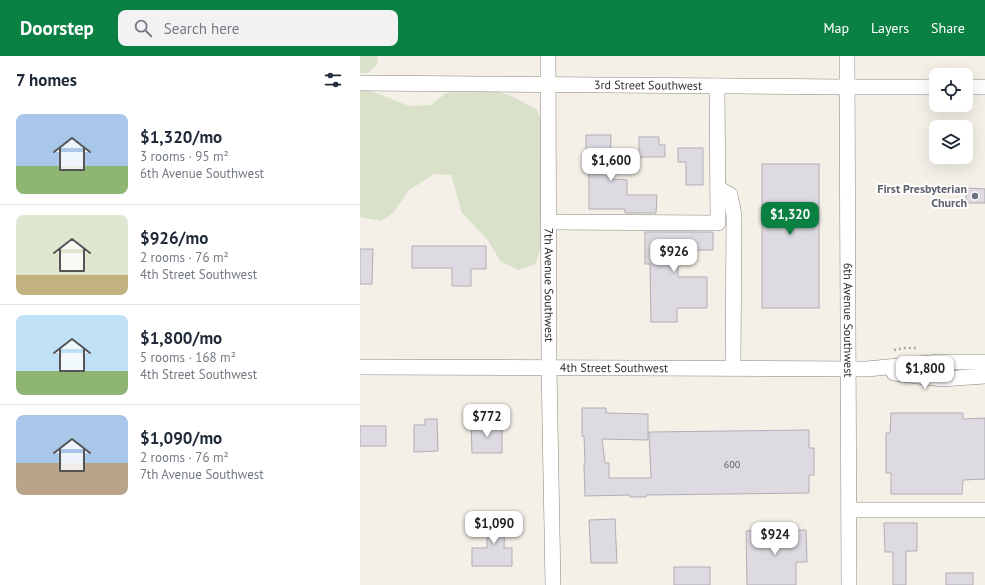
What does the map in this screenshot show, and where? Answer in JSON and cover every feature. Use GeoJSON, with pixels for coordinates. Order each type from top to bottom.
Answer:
{"type":"FeatureCollection","features":[{"type":"Feature","properties":{"kind":"street","name":"7th Avenue Southwest"},"geometry":{"type":"LineString","coordinates":[[548,56],[549,367],[553,585]]}},
{"type":"Feature","properties":{"kind":"street","name":"6th Avenue Southwest"},"geometry":{"type":"LineString","coordinates":[[847,56],[849,585]]}},
{"type":"Feature","properties":{"kind":"street","name":"3rd Street Southwest"},"geometry":{"type":"LineString","coordinates":[[360,83],[929,87]]}},
{"type":"Feature","properties":{"kind":"street"},"geometry":{"type":"LineString","coordinates":[[549,222],[718,223],[716,86]]}},
{"type":"Feature","properties":{"kind":"street"},"geometry":{"type":"LineString","coordinates":[[973,87],[985,87]]}},
{"type":"Feature","properties":{"kind":"street"},"geometry":{"type":"LineString","coordinates":[[718,188],[730,195],[734,215],[733,368]]}},
{"type":"Feature","properties":{"kind":"street","name":"4th Street Southwest"},"geometry":{"type":"LineString","coordinates":[[360,367],[867,369],[940,362],[985,362]]}},
{"type":"Feature","properties":{"kind":"street","name":"4th Street Southwest"},"geometry":{"type":"LineString","coordinates":[[867,369],[942,379],[985,376]]}},
{"type":"Feature","properties":{"kind":"street"},"geometry":{"type":"LineString","coordinates":[[849,510],[985,510]]}},
{"type":"Feature","properties":{"kind":"green space"},"geometry":{"type":"Polygon","coordinates":[[[360,56],[378,56],[377,65],[368,73],[360,73],[360,56]]]}},
{"type":"Feature","properties":{"kind":"green space"},"geometry":{"type":"Polygon","coordinates":[[[364,88],[409,106],[431,105],[446,93],[491,89],[516,98],[537,110],[544,129],[543,238],[536,264],[519,270],[501,262],[487,239],[462,213],[451,175],[434,174],[408,191],[393,213],[381,221],[360,217],[360,89],[364,88]]]}},
{"type":"Feature","properties":{"kind":"building"},"geometry":{"type":"Polygon","coordinates":[[[586,135],[611,135],[610,179],[627,180],[627,195],[657,195],[656,213],[625,213],[625,209],[589,209],[589,165],[586,165],[586,135]]]}},
{"type":"Feature","properties":{"kind":"building"},"geometry":{"type":"Polygon","coordinates":[[[639,137],[659,137],[659,145],[665,145],[665,157],[639,157],[639,137]]]}},
{"type":"Feature","properties":{"kind":"building"},"geometry":{"type":"Polygon","coordinates":[[[678,148],[703,148],[703,185],[686,185],[686,162],[678,162],[678,148]]]}},
{"type":"Feature","properties":{"kind":"building"},"geometry":{"type":"Polygon","coordinates":[[[762,164],[819,164],[819,308],[762,308],[762,164]]]}},
{"type":"Feature","properties":{"kind":"building","name":"First Presbyterian Church"},"geometry":{"type":"Polygon","coordinates":[[[966,188],[985,189],[985,203],[966,203],[966,188]]]}},
{"type":"Feature","properties":{"kind":"building"},"geometry":{"type":"Polygon","coordinates":[[[645,232],[713,232],[713,250],[678,250],[678,277],[707,277],[707,308],[677,308],[677,322],[651,322],[650,264],[645,264],[645,232]]]}},
{"type":"Feature","properties":{"kind":"building"},"geometry":{"type":"Polygon","coordinates":[[[412,246],[486,246],[486,269],[471,269],[471,286],[452,286],[452,268],[412,268],[412,246]]]}},
{"type":"Feature","properties":{"kind":"building"},"geometry":{"type":"Polygon","coordinates":[[[360,249],[373,249],[372,284],[360,284],[360,249]]]}},
{"type":"Feature","properties":{"kind":"building"},"geometry":{"type":"Polygon","coordinates":[[[582,408],[606,408],[606,413],[648,414],[648,440],[602,439],[605,463],[609,463],[609,478],[651,478],[649,432],[809,430],[809,448],[814,448],[814,475],[809,475],[809,493],[646,495],[646,497],[630,497],[630,495],[585,496],[582,408]]]}},
{"type":"Feature","properties":{"kind":"building"},"geometry":{"type":"Polygon","coordinates":[[[891,413],[963,413],[963,419],[985,418],[985,479],[963,480],[962,494],[891,494],[891,473],[886,473],[886,433],[890,433],[891,413]]]}},
{"type":"Feature","properties":{"kind":"building"},"geometry":{"type":"Polygon","coordinates":[[[425,419],[437,419],[438,451],[414,452],[414,425],[425,425],[425,419]]]}},
{"type":"Feature","properties":{"kind":"building"},"geometry":{"type":"Polygon","coordinates":[[[471,424],[502,424],[502,453],[472,453],[471,424]]]}},
{"type":"Feature","properties":{"kind":"building"},"geometry":{"type":"Polygon","coordinates":[[[360,426],[386,426],[386,446],[360,446],[360,426]]]}},
{"type":"Feature","properties":{"kind":"building"},"geometry":{"type":"Polygon","coordinates":[[[487,512],[505,513],[504,548],[512,548],[512,566],[472,566],[472,548],[487,548],[487,512]]]}},
{"type":"Feature","properties":{"kind":"building"},"geometry":{"type":"Polygon","coordinates":[[[615,519],[617,563],[591,563],[589,520],[615,519]]]}},
{"type":"Feature","properties":{"kind":"building"},"geometry":{"type":"Polygon","coordinates":[[[884,523],[917,523],[917,551],[906,551],[906,585],[893,585],[893,552],[885,552],[884,523]]]}},
{"type":"Feature","properties":{"kind":"building"},"geometry":{"type":"Polygon","coordinates":[[[806,530],[807,562],[796,562],[796,585],[747,585],[746,531],[806,530]]]}},
{"type":"Feature","properties":{"kind":"building"},"geometry":{"type":"Polygon","coordinates":[[[674,567],[710,567],[710,585],[674,585],[674,567]]]}},
{"type":"Feature","properties":{"kind":"building"},"geometry":{"type":"Polygon","coordinates":[[[946,573],[973,573],[973,585],[946,585],[946,573]]]}},
{"type":"Feature","properties":{"kind":"place","name":"First Presbyterian Church"},"geometry":{"type":"Point","coordinates":[975,196]}}]}
